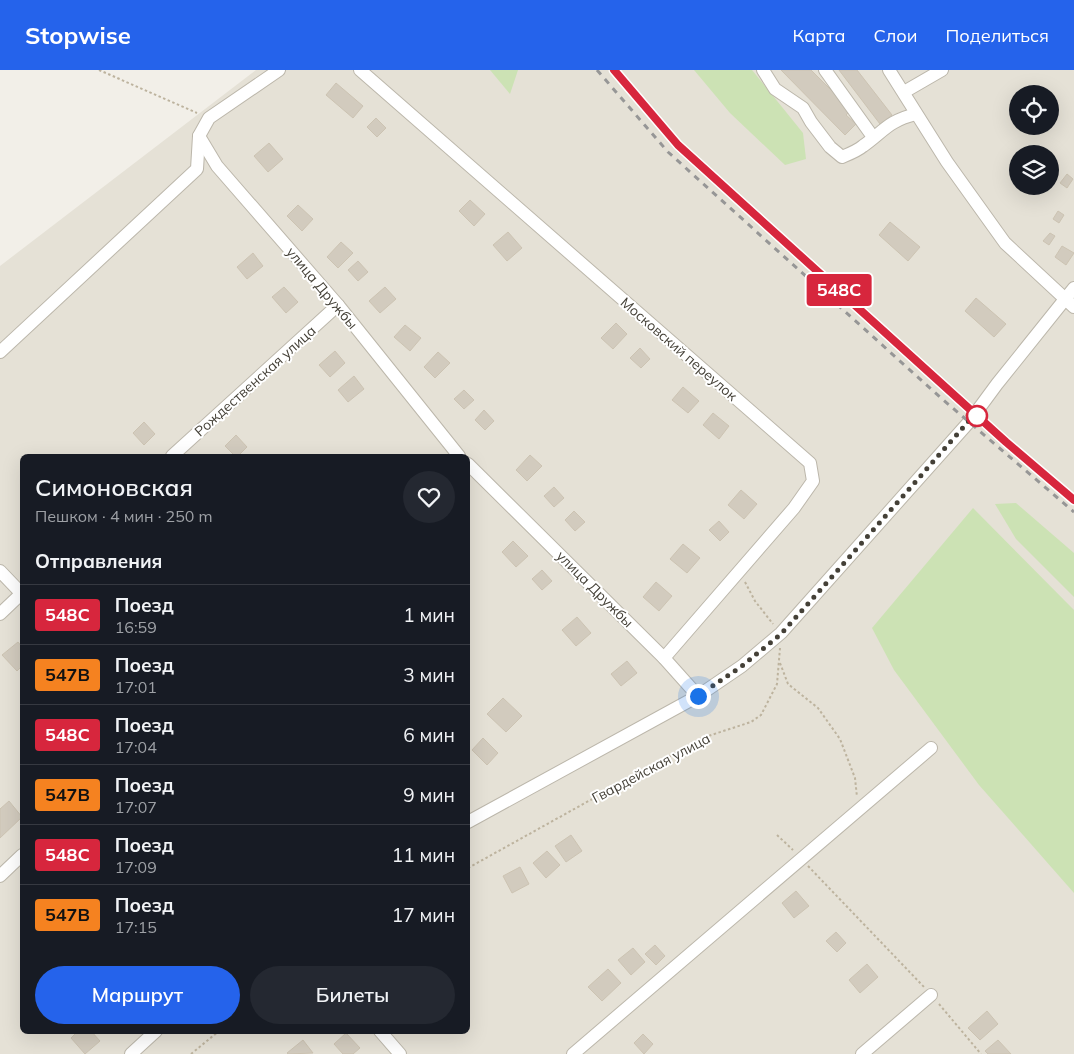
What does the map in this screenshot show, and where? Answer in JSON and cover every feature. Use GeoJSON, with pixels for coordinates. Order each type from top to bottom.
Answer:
{"type":"FeatureCollection","features":[{"type":"Feature","properties":{"kind":"street"},"geometry":{"type":"LineString","coordinates":[[0,352],[197,169],[199,136],[209,118],[279,70]]}},
{"type":"Feature","properties":{"kind":"street","name":"Московский переулок"},"geometry":{"type":"LineString","coordinates":[[360,70],[810,463],[813,482],[794,508],[664,658]]}},
{"type":"Feature","properties":{"kind":"street"},"geometry":{"type":"LineString","coordinates":[[763,70],[775,90],[803,108],[830,147],[842,158],[862,147],[899,118],[916,114]]}},
{"type":"Feature","properties":{"kind":"street"},"geometry":{"type":"LineString","coordinates":[[825,70],[873,137]]}},
{"type":"Feature","properties":{"kind":"street"},"geometry":{"type":"LineString","coordinates":[[890,70],[916,114],[1005,242],[1070,303]]}},
{"type":"Feature","properties":{"kind":"street"},"geometry":{"type":"LineString","coordinates":[[904,92],[942,70]]}},
{"type":"Feature","properties":{"kind":"street","name":"улица Дружбы"},"geometry":{"type":"LineString","coordinates":[[199,136],[217,166],[338,306],[457,454]]}},
{"type":"Feature","properties":{"kind":"street"},"geometry":{"type":"LineString","coordinates":[[470,821],[698,696],[742,666],[781,634],[969,422],[997,384],[1070,303],[1074,288]]}},
{"type":"Feature","properties":{"kind":"street","name":"Рождественская улица"},"geometry":{"type":"LineString","coordinates":[[174,454],[338,306]]}},
{"type":"Feature","properties":{"kind":"street","name":"улица Дружбы"},"geometry":{"type":"LineString","coordinates":[[470,466],[664,658],[698,696]]}},
{"type":"Feature","properties":{"kind":"street"},"geometry":{"type":"LineString","coordinates":[[0,571],[20,592]]}},
{"type":"Feature","properties":{"kind":"street"},"geometry":{"type":"LineString","coordinates":[[0,614],[20,596]]}},
{"type":"Feature","properties":{"kind":"street"},"geometry":{"type":"LineString","coordinates":[[573,1054],[930,748]]}},
{"type":"Feature","properties":{"kind":"street"},"geometry":{"type":"LineString","coordinates":[[0,876],[20,857]]}},
{"type":"Feature","properties":{"kind":"street"},"geometry":{"type":"LineString","coordinates":[[862,1054],[931,995]]}},
{"type":"Feature","properties":{"kind":"street"},"geometry":{"type":"LineString","coordinates":[[132,1054],[153,1034]]}},
{"type":"Feature","properties":{"kind":"street"},"geometry":{"type":"LineString","coordinates":[[383,1034],[400,1054]]}},
{"type":"Feature","properties":{"kind":"path"},"geometry":{"type":"LineString","coordinates":[[99,70],[209,118]]}},
{"type":"Feature","properties":{"kind":"path"},"geometry":{"type":"LineString","coordinates":[[739,571],[755,600],[781,634]]}},
{"type":"Feature","properties":{"kind":"path","name":"Гвардейская улица"},"geometry":{"type":"LineString","coordinates":[[470,867],[702,738],[751,722],[761,715],[777,684],[781,634]]}},
{"type":"Feature","properties":{"kind":"path"},"geometry":{"type":"LineString","coordinates":[[779,660],[788,684],[818,708],[840,739],[855,778],[859,810]]}},
{"type":"Feature","properties":{"kind":"path"},"geometry":{"type":"LineString","coordinates":[[777,835],[931,995],[981,1054]]}},
{"type":"Feature","properties":{"kind":"path"},"geometry":{"type":"LineString","coordinates":[[191,1054],[215,1034]]}},
{"type":"Feature","properties":{"kind":"shaded area"},"geometry":{"type":"Polygon","coordinates":[[[256,70],[1074,70],[1074,1054],[0,1054],[0,266],[256,70]]]}},
{"type":"Feature","properties":{"kind":"green space"},"geometry":{"type":"Polygon","coordinates":[[[490,70],[518,70],[510,94],[490,70]]]}},
{"type":"Feature","properties":{"kind":"green space"},"geometry":{"type":"Polygon","coordinates":[[[694,70],[752,70],[803,133],[806,159],[785,165],[730,113],[694,70]]]}},
{"type":"Feature","properties":{"kind":"green space"},"geometry":{"type":"Polygon","coordinates":[[[1016,503],[1074,553],[1074,597],[1016,539],[995,504],[1016,503]]]}},
{"type":"Feature","properties":{"kind":"green space"},"geometry":{"type":"Polygon","coordinates":[[[973,508],[1074,610],[1074,893],[979,785],[894,670],[872,628],[973,508]]]}},
{"type":"Feature","properties":{"kind":"building"},"geometry":{"type":"Polygon","coordinates":[[[781,70],[811,70],[851,110],[846,115],[856,124],[845,135],[781,70]]]}},
{"type":"Feature","properties":{"kind":"building"},"geometry":{"type":"Polygon","coordinates":[[[839,70],[857,70],[892,115],[880,124],[839,70]]]}},
{"type":"Feature","properties":{"kind":"building"},"geometry":{"type":"Polygon","coordinates":[[[336,83],[363,106],[353,118],[326,95],[336,83]]]}},
{"type":"Feature","properties":{"kind":"building"},"geometry":{"type":"Polygon","coordinates":[[[376,118],[386,128],[377,137],[367,127],[376,118]]]}},
{"type":"Feature","properties":{"kind":"building"},"geometry":{"type":"Polygon","coordinates":[[[269,143],[283,159],[268,172],[254,156],[269,143]]]}},
{"type":"Feature","properties":{"kind":"building"},"geometry":{"type":"Polygon","coordinates":[[[1067,174],[1073,179],[1067,188],[1060,183],[1067,174]]]}},
{"type":"Feature","properties":{"kind":"building"},"geometry":{"type":"Polygon","coordinates":[[[470,200],[485,214],[474,226],[459,211],[470,200]]]}},
{"type":"Feature","properties":{"kind":"building"},"geometry":{"type":"Polygon","coordinates":[[[298,205],[313,219],[302,231],[287,216],[298,205]]]}},
{"type":"Feature","properties":{"kind":"building"},"geometry":{"type":"Polygon","coordinates":[[[1058,211],[1064,215],[1059,223],[1053,219],[1058,211]]]}},
{"type":"Feature","properties":{"kind":"building"},"geometry":{"type":"Polygon","coordinates":[[[890,222],[920,247],[908,261],[879,235],[890,222]]]}},
{"type":"Feature","properties":{"kind":"building"},"geometry":{"type":"Polygon","coordinates":[[[508,232],[522,248],[507,261],[493,245],[508,232]]]}},
{"type":"Feature","properties":{"kind":"building"},"geometry":{"type":"Polygon","coordinates":[[[1050,233],[1055,236],[1049,245],[1043,241],[1050,233]]]}},
{"type":"Feature","properties":{"kind":"building"},"geometry":{"type":"Polygon","coordinates":[[[341,242],[353,253],[338,268],[327,257],[341,242]]]}},
{"type":"Feature","properties":{"kind":"building"},"geometry":{"type":"Polygon","coordinates":[[[1062,246],[1074,253],[1066,265],[1055,257],[1062,246]]]}},
{"type":"Feature","properties":{"kind":"building"},"geometry":{"type":"Polygon","coordinates":[[[253,253],[263,266],[247,279],[237,267],[253,253]]]}},
{"type":"Feature","properties":{"kind":"building"},"geometry":{"type":"Polygon","coordinates":[[[358,261],[368,272],[358,281],[348,270],[358,261]]]}},
{"type":"Feature","properties":{"kind":"building"},"geometry":{"type":"Polygon","coordinates":[[[284,287],[298,302],[286,313],[272,297],[284,287]]]}},
{"type":"Feature","properties":{"kind":"building"},"geometry":{"type":"Polygon","coordinates":[[[385,287],[396,299],[380,313],[369,301],[385,287]]]}},
{"type":"Feature","properties":{"kind":"building"},"geometry":{"type":"Polygon","coordinates":[[[976,298],[1006,324],[994,337],[965,311],[976,298]]]}},
{"type":"Feature","properties":{"kind":"building"},"geometry":{"type":"Polygon","coordinates":[[[616,323],[627,334],[613,349],[601,338],[616,323]]]}},
{"type":"Feature","properties":{"kind":"building"},"geometry":{"type":"Polygon","coordinates":[[[405,325],[421,338],[410,351],[394,337],[405,325]]]}},
{"type":"Feature","properties":{"kind":"building"},"geometry":{"type":"Polygon","coordinates":[[[640,348],[650,359],[641,368],[630,358],[640,348]]]}},
{"type":"Feature","properties":{"kind":"building"},"geometry":{"type":"Polygon","coordinates":[[[335,351],[345,363],[330,377],[319,365],[335,351]]]}},
{"type":"Feature","properties":{"kind":"building"},"geometry":{"type":"Polygon","coordinates":[[[438,352],[450,363],[435,378],[424,367],[438,352]]]}},
{"type":"Feature","properties":{"kind":"building"},"geometry":{"type":"Polygon","coordinates":[[[354,376],[364,389],[348,402],[338,390],[354,376]]]}},
{"type":"Feature","properties":{"kind":"building"},"geometry":{"type":"Polygon","coordinates":[[[683,387],[699,401],[688,413],[672,400],[683,387]]]}},
{"type":"Feature","properties":{"kind":"building"},"geometry":{"type":"Polygon","coordinates":[[[464,390],[474,400],[464,409],[454,399],[464,390]]]}},
{"type":"Feature","properties":{"kind":"building"},"geometry":{"type":"Polygon","coordinates":[[[484,410],[494,421],[485,430],[475,420],[484,410]]]}},
{"type":"Feature","properties":{"kind":"building"},"geometry":{"type":"Polygon","coordinates":[[[713,413],[729,426],[719,439],[703,425],[713,413]]]}},
{"type":"Feature","properties":{"kind":"building"},"geometry":{"type":"Polygon","coordinates":[[[144,422],[155,434],[144,445],[133,433],[144,422]]]}},
{"type":"Feature","properties":{"kind":"building"},"geometry":{"type":"Polygon","coordinates":[[[236,435],[247,447],[240,454],[233,454],[225,446],[236,435]]]}},
{"type":"Feature","properties":{"kind":"building"},"geometry":{"type":"Polygon","coordinates":[[[530,455],[542,466],[527,481],[516,470],[530,455]]]}},
{"type":"Feature","properties":{"kind":"building"},"geometry":{"type":"Polygon","coordinates":[[[554,487],[564,498],[554,507],[544,496],[554,487]]]}},
{"type":"Feature","properties":{"kind":"building"},"geometry":{"type":"Polygon","coordinates":[[[741,490],[757,504],[744,519],[728,505],[741,490]]]}},
{"type":"Feature","properties":{"kind":"building"},"geometry":{"type":"Polygon","coordinates":[[[574,511],[585,522],[575,531],[565,520],[574,511]]]}},
{"type":"Feature","properties":{"kind":"building"},"geometry":{"type":"Polygon","coordinates":[[[719,521],[729,532],[720,541],[709,530],[719,521]]]}},
{"type":"Feature","properties":{"kind":"building"},"geometry":{"type":"Polygon","coordinates":[[[513,541],[528,556],[516,567],[502,552],[513,541]]]}},
{"type":"Feature","properties":{"kind":"building"},"geometry":{"type":"Polygon","coordinates":[[[683,544],[700,558],[687,573],[670,559],[683,544]]]}},
{"type":"Feature","properties":{"kind":"building"},"geometry":{"type":"Polygon","coordinates":[[[542,570],[552,581],[542,590],[532,579],[542,570]]]}},
{"type":"Feature","properties":{"kind":"building"},"geometry":{"type":"Polygon","coordinates":[[[656,582],[672,596],[659,611],[643,597],[656,582]]]}},
{"type":"Feature","properties":{"kind":"building"},"geometry":{"type":"Polygon","coordinates":[[[577,617],[591,633],[576,646],[562,630],[577,617]]]}},
{"type":"Feature","properties":{"kind":"building"},"geometry":{"type":"Polygon","coordinates":[[[18,642],[20,644],[20,668],[17,671],[2,655],[18,642]]]}},
{"type":"Feature","properties":{"kind":"building"},"geometry":{"type":"Polygon","coordinates":[[[627,661],[637,673],[621,686],[611,674],[627,661]]]}},
{"type":"Feature","properties":{"kind":"building"},"geometry":{"type":"Polygon","coordinates":[[[503,698],[522,716],[506,732],[487,714],[503,698]]]}},
{"type":"Feature","properties":{"kind":"building"},"geometry":{"type":"Polygon","coordinates":[[[483,738],[498,753],[487,765],[472,750],[483,738]]]}},
{"type":"Feature","properties":{"kind":"building"},"geometry":{"type":"Polygon","coordinates":[[[9,801],[20,815],[20,819],[0,838],[0,809],[9,801]]]}},
{"type":"Feature","properties":{"kind":"building"},"geometry":{"type":"Polygon","coordinates":[[[571,835],[582,851],[566,862],[555,846],[571,835]]]}},
{"type":"Feature","properties":{"kind":"building"},"geometry":{"type":"Polygon","coordinates":[[[547,851],[560,865],[546,878],[533,863],[547,851]]]}},
{"type":"Feature","properties":{"kind":"building"},"geometry":{"type":"Polygon","coordinates":[[[520,867],[529,884],[512,893],[503,876],[520,867]]]}},
{"type":"Feature","properties":{"kind":"building"},"geometry":{"type":"Polygon","coordinates":[[[796,891],[809,906],[794,918],[782,903],[796,891]]]}},
{"type":"Feature","properties":{"kind":"building"},"geometry":{"type":"Polygon","coordinates":[[[836,932],[846,943],[837,952],[826,941],[836,932]]]}},
{"type":"Feature","properties":{"kind":"building"},"geometry":{"type":"Polygon","coordinates":[[[655,945],[665,956],[656,965],[645,954],[655,945]]]}},
{"type":"Feature","properties":{"kind":"building"},"geometry":{"type":"Polygon","coordinates":[[[633,948],[645,962],[631,975],[618,960],[633,948]]]}},
{"type":"Feature","properties":{"kind":"building"},"geometry":{"type":"Polygon","coordinates":[[[867,964],[878,977],[860,993],[849,980],[867,964]]]}},
{"type":"Feature","properties":{"kind":"building"},"geometry":{"type":"Polygon","coordinates":[[[608,969],[621,983],[602,1001],[588,987],[608,969]]]}},
{"type":"Feature","properties":{"kind":"building"},"geometry":{"type":"Polygon","coordinates":[[[987,1011],[998,1024],[980,1040],[968,1028],[987,1011]]]}},
{"type":"Feature","properties":{"kind":"building"},"geometry":{"type":"Polygon","coordinates":[[[75,1034],[94,1034],[100,1041],[85,1054],[71,1038],[75,1034]]]}},
{"type":"Feature","properties":{"kind":"building"},"geometry":{"type":"Polygon","coordinates":[[[347,1034],[360,1048],[353,1054],[343,1054],[334,1044],[347,1034]]]}},
{"type":"Feature","properties":{"kind":"building"},"geometry":{"type":"Polygon","coordinates":[[[643,1034],[653,1044],[644,1054],[634,1043],[643,1034]]]}},
{"type":"Feature","properties":{"kind":"building"},"geometry":{"type":"Polygon","coordinates":[[[303,1040],[313,1053],[287,1053],[303,1040]]]}},
{"type":"Feature","properties":{"kind":"building"},"geometry":{"type":"Polygon","coordinates":[[[998,1040],[1011,1054],[988,1054],[985,1051],[998,1040]]]}},
{"type":"Feature","properties":{"kind":"railway"},"geometry":{"type":"LineString","coordinates":[[597,70],[668,152],[941,398],[1074,512]]}},
{"type":"Feature","properties":{"kind":"railway"},"geometry":{"type":"LineString","coordinates":[[614,70],[678,145],[1006,442],[1074,500]]}},
{"type":"Feature","properties":{"kind":"train","name":"548С"},"geometry":{"type":"LineString","coordinates":[[614,70],[678,145],[1006,442],[1074,500]]}},
{"type":"Feature","properties":{"kind":"route"},"geometry":{"type":"LineString","coordinates":[[698,696],[742,666],[781,634],[975,414],[977,416]]}}]}
